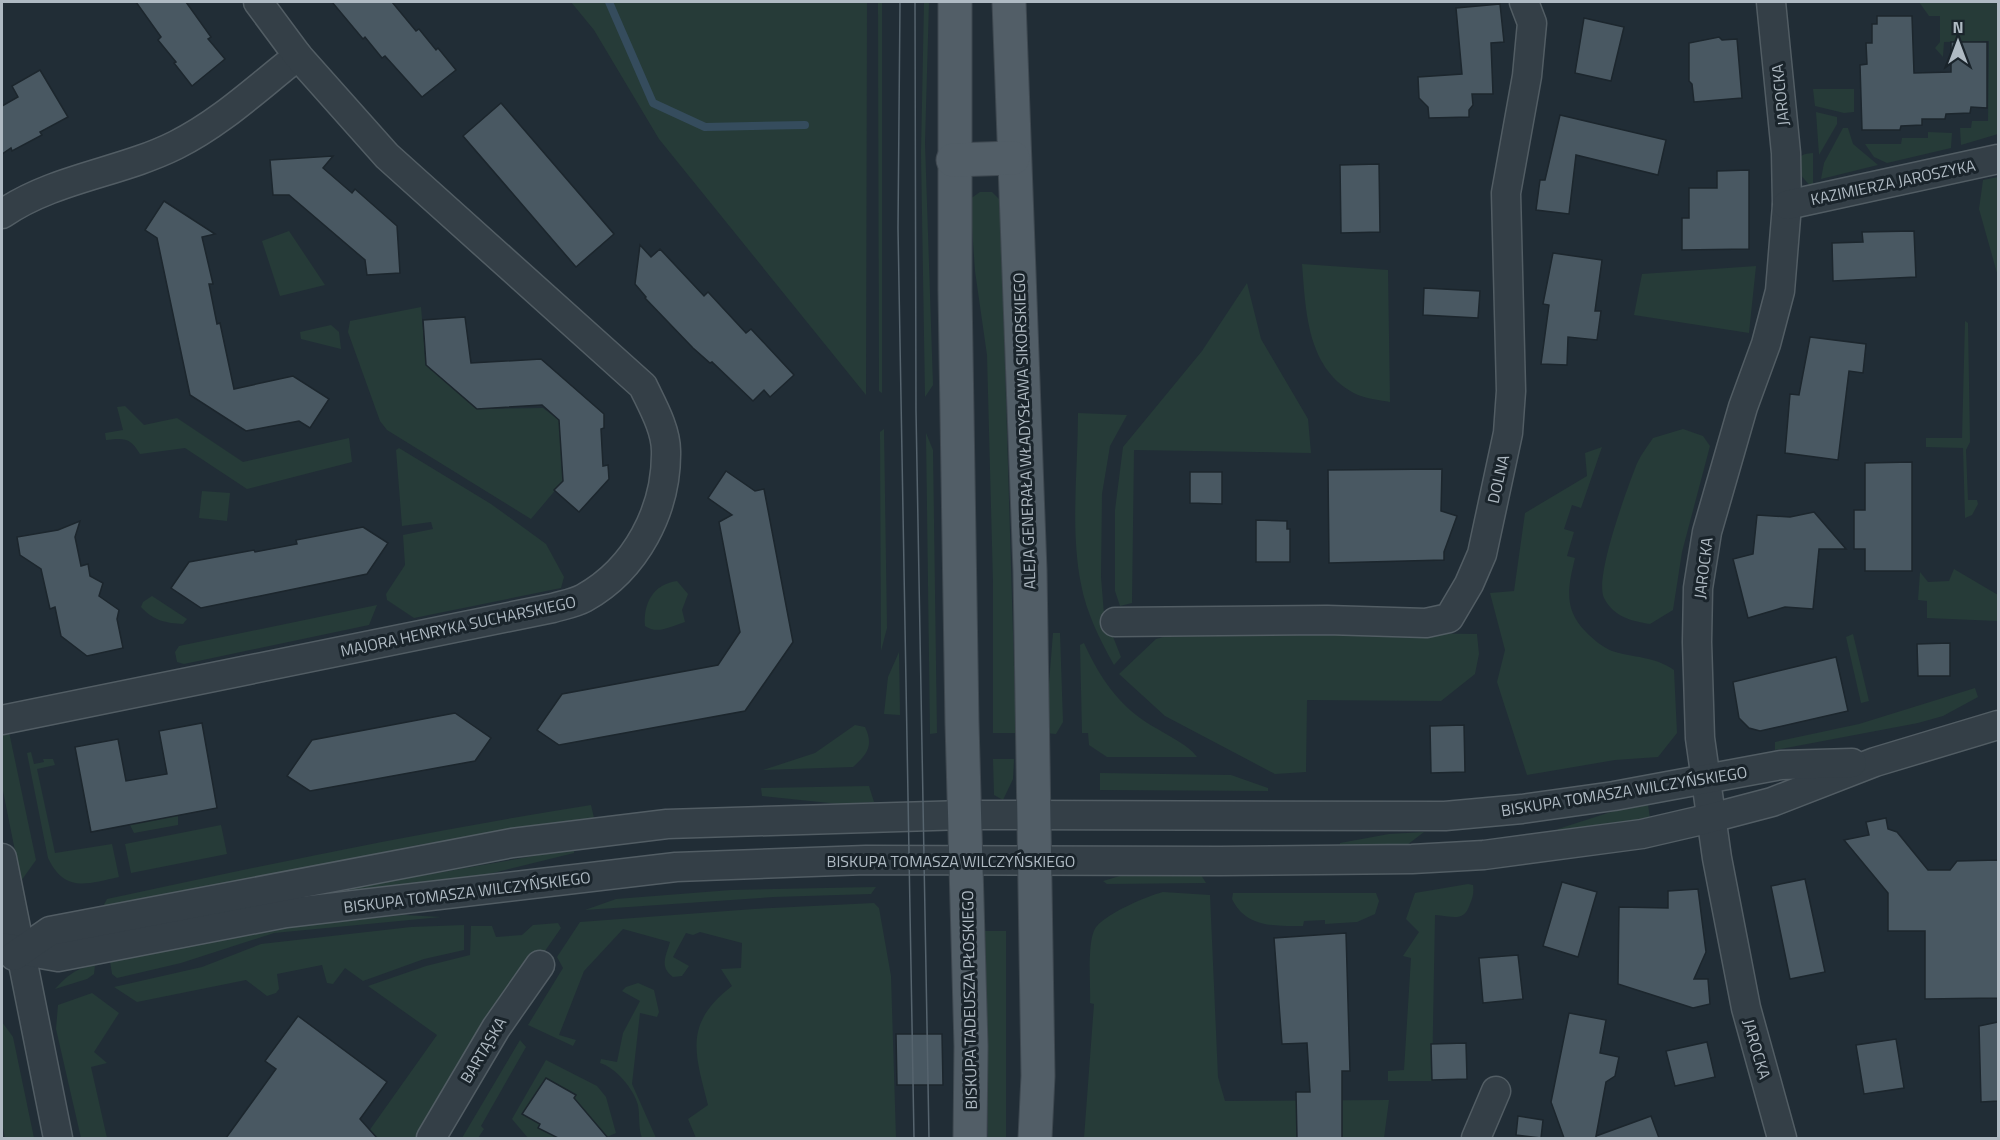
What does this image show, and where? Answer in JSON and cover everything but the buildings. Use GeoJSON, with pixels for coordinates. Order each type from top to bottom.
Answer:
{"type":"FeatureCollection","features":[{"type":"Feature","properties":{"kind":"main road"},"geometry":{"type":"LineString","coordinates":[[955,2],[953,160],[966,861]]}},
{"type":"Feature","properties":{"kind":"main road","name":"ALEJA GENERAŁA WŁADYSŁAWA SIKORSKIEGO"},"geometry":{"type":"LineString","coordinates":[[1009,2],[1030,571],[1034,861]]}},
{"type":"Feature","properties":{"kind":"main road"},"geometry":{"type":"LineString","coordinates":[[953,160],[1013,158]]}},
{"type":"Feature","properties":{"kind":"main road","name":"BISKUPA TADEUSZA PŁOSKIEGO"},"geometry":{"type":"LineString","coordinates":[[966,861],[971,1035],[970,1138]]}},
{"type":"Feature","properties":{"kind":"main road"},"geometry":{"type":"LineString","coordinates":[[1034,861],[1038,1076],[1035,1138]]}},
{"type":"Feature","properties":{"kind":"street","name":"DOLNA"},"geometry":{"type":"LineString","coordinates":[[1115,622],[1327,620],[1426,623],[1449,618],[1469,584],[1482,554],[1508,434],[1511,391],[1505,255],[1506,193],[1527,76],[1532,23],[1524,2]]}},
{"type":"Feature","properties":{"kind":"street","name":"JAROCKA"},"geometry":{"type":"LineString","coordinates":[[1771,2],[1786,153],[1787,205],[1780,291],[1766,344],[1743,407],[1707,532],[1698,588],[1700,738],[1711,818],[1746,1008],[1782,1138]]}},
{"type":"Feature","properties":{"kind":"street","name":"MAJORA HENRYKA SUCHARSKIEGO"},"geometry":{"type":"LineString","coordinates":[[2,720],[553,608],[583,599],[628,564],[650,528],[663,488],[666,449],[658,417],[643,386],[387,156],[298,56],[266,11]]}},
{"type":"Feature","properties":{"kind":"street"},"geometry":{"type":"LineString","coordinates":[[2,214],[59,185],[174,146],[214,124],[298,56]]}},
{"type":"Feature","properties":{"kind":"street","name":"KAZIMIERZA JAROSZYKA"},"geometry":{"type":"LineString","coordinates":[[1787,205],[1998,159]]}},
{"type":"Feature","properties":{"kind":"street","name":"BISKUPA TOMASZA WILCZYŃSKIEGO"},"geometry":{"type":"LineString","coordinates":[[8,954],[58,957],[286,913],[676,867],[775,862],[1412,859],[1484,855],[1642,834],[1711,818],[1772,802],[1875,762],[1998,725]]}},
{"type":"Feature","properties":{"kind":"street","name":"BISKUPA TOMASZA WILCZYŃSKIEGO"},"geometry":{"type":"LineString","coordinates":[[8,954],[50,931],[512,843],[667,824],[965,815],[1446,816],[1522,809],[1781,765],[1875,762]]}},
{"type":"Feature","properties":{"kind":"street"},"geometry":{"type":"LineString","coordinates":[[2,858],[8,954],[30,1007],[58,1138]]}},
{"type":"Feature","properties":{"kind":"street","name":"BARTĄSKA"},"geometry":{"type":"LineString","coordinates":[[431,1138],[496,1028],[540,965]]}},
{"type":"Feature","properties":{"kind":"street"},"geometry":{"type":"LineString","coordinates":[[1476,1138],[1496,1091]]}},
{"type":"Feature","properties":{"kind":"green space"},"geometry":{"type":"Polygon","coordinates":[[[571,2],[867,2],[866,395],[659,139],[594,30],[571,2]]]}},
{"type":"Feature","properties":{"kind":"green space"},"geometry":{"type":"Polygon","coordinates":[[[878,2],[882,2],[882,393],[879,391],[878,2]]]}},
{"type":"Feature","properties":{"kind":"green space"},"geometry":{"type":"Polygon","coordinates":[[[924,2],[929,2],[925,143],[933,385],[925,397],[921,153],[924,2]]]}},
{"type":"Feature","properties":{"kind":"green space"},"geometry":{"type":"Polygon","coordinates":[[[1919,2],[1998,2],[1998,134],[1961,145],[1960,128],[1971,128],[1972,121],[1988,121],[1989,41],[1944,42],[1943,57],[1935,48],[1940,42],[1940,16],[1929,16],[1919,2]]]}},
{"type":"Feature","properties":{"kind":"green space"},"geometry":{"type":"Polygon","coordinates":[[[1813,89],[1854,89],[1854,112],[1844,113],[1815,106],[1813,89]]]}},
{"type":"Feature","properties":{"kind":"green space"},"geometry":{"type":"Polygon","coordinates":[[[1816,112],[1837,117],[1837,124],[1819,155],[1816,112]]]}},
{"type":"Feature","properties":{"kind":"green space"},"geometry":{"type":"Polygon","coordinates":[[[1843,128],[1848,128],[1853,144],[1878,165],[1821,179],[1824,163],[1843,128]]]}},
{"type":"Feature","properties":{"kind":"green space"},"geometry":{"type":"Polygon","coordinates":[[[1928,132],[1952,133],[1951,148],[1887,163],[1874,157],[1865,144],[1901,144],[1902,138],[1928,138],[1928,132]]]}},
{"type":"Feature","properties":{"kind":"green space"},"geometry":{"type":"Polygon","coordinates":[[[1813,153],[1813,189],[1797,171],[1800,157],[1813,153]]]}},
{"type":"Feature","properties":{"kind":"green space"},"geometry":{"type":"Polygon","coordinates":[[[1998,177],[1997,273],[1979,209],[1983,180],[1998,177]]]}},
{"type":"Feature","properties":{"kind":"green space"},"geometry":{"type":"Polygon","coordinates":[[[980,192],[992,192],[1000,200],[1016,733],[993,733],[993,583],[987,355],[975,271],[970,199],[980,192]]]}},
{"type":"Feature","properties":{"kind":"green space"},"geometry":{"type":"Polygon","coordinates":[[[289,231],[325,285],[280,296],[262,241],[289,231]]]}},
{"type":"Feature","properties":{"kind":"green space"},"geometry":{"type":"Polygon","coordinates":[[[1302,264],[1388,270],[1390,402],[1358,395],[1341,384],[1328,371],[1312,339],[1305,302],[1302,264]]]}},
{"type":"Feature","properties":{"kind":"green space"},"geometry":{"type":"Polygon","coordinates":[[[1756,266],[1749,333],[1634,315],[1642,274],[1756,266]]]}},
{"type":"Feature","properties":{"kind":"green space"},"geometry":{"type":"Polygon","coordinates":[[[1247,283],[1261,339],[1308,419],[1311,453],[1134,450],[1132,603],[1120,606],[1115,591],[1115,510],[1123,447],[1202,351],[1247,283]]]}},
{"type":"Feature","properties":{"kind":"green space"},"geometry":{"type":"Polygon","coordinates":[[[421,307],[426,365],[476,409],[543,408],[559,420],[563,481],[531,519],[387,430],[380,421],[348,332],[350,321],[421,307]]]}},
{"type":"Feature","properties":{"kind":"green space"},"geometry":{"type":"Polygon","coordinates":[[[1965,321],[1968,323],[1970,442],[1966,450],[1968,500],[1977,500],[1978,504],[1972,515],[1965,518],[1963,448],[1926,447],[1926,438],[1962,438],[1965,321]]]}},
{"type":"Feature","properties":{"kind":"green space"},"geometry":{"type":"Polygon","coordinates":[[[331,325],[339,332],[341,349],[301,339],[300,332],[331,325]]]}},
{"type":"Feature","properties":{"kind":"green space"},"geometry":{"type":"Polygon","coordinates":[[[125,406],[144,425],[177,418],[243,462],[349,438],[352,462],[247,489],[185,448],[140,454],[133,444],[126,440],[106,440],[105,433],[123,430],[117,407],[125,406]]]}},
{"type":"Feature","properties":{"kind":"green space"},"geometry":{"type":"Polygon","coordinates":[[[1078,413],[1127,415],[1110,446],[1102,494],[1101,577],[1104,614],[1121,657],[1114,665],[1090,615],[1083,594],[1078,563],[1075,520],[1078,413]]]}},
{"type":"Feature","properties":{"kind":"green space"},"geometry":{"type":"Polygon","coordinates":[[[884,429],[887,628],[881,651],[880,432],[884,429]]]}},
{"type":"Feature","properties":{"kind":"green space"},"geometry":{"type":"Polygon","coordinates":[[[1683,429],[1703,436],[1710,446],[1682,552],[1673,610],[1650,624],[1618,614],[1604,598],[1602,588],[1607,554],[1626,494],[1642,455],[1653,438],[1683,429]]]}},
{"type":"Feature","properties":{"kind":"green space"},"geometry":{"type":"Polygon","coordinates":[[[926,433],[933,450],[937,733],[930,734],[926,433]]]}},
{"type":"Feature","properties":{"kind":"green space"},"geometry":{"type":"Polygon","coordinates":[[[1602,447],[1581,508],[1572,505],[1564,529],[1574,532],[1567,556],[1575,558],[1569,588],[1571,606],[1574,615],[1586,632],[1605,647],[1612,651],[1659,662],[1674,670],[1677,733],[1658,757],[1615,760],[1527,775],[1497,682],[1505,650],[1490,593],[1514,591],[1525,513],[1587,476],[1585,453],[1602,447]]]}},
{"type":"Feature","properties":{"kind":"green space"},"geometry":{"type":"Polygon","coordinates":[[[399,448],[491,504],[546,544],[564,577],[561,588],[414,618],[387,600],[386,594],[405,565],[403,535],[433,529],[431,522],[402,526],[396,450],[399,448]]]}},
{"type":"Feature","properties":{"kind":"green space"},"geometry":{"type":"Polygon","coordinates":[[[202,491],[230,493],[227,521],[199,518],[202,491]]]}},
{"type":"Feature","properties":{"kind":"green space"},"geometry":{"type":"Polygon","coordinates":[[[1954,569],[1998,595],[1998,621],[1927,618],[1927,601],[1918,600],[1920,572],[1928,582],[1949,581],[1954,569]]]}},
{"type":"Feature","properties":{"kind":"green space"},"geometry":{"type":"Polygon","coordinates":[[[677,581],[688,594],[682,610],[685,622],[660,630],[645,626],[646,610],[651,596],[662,586],[677,581]]]}},
{"type":"Feature","properties":{"kind":"green space"},"geometry":{"type":"Polygon","coordinates":[[[152,596],[187,619],[183,624],[177,624],[151,615],[141,607],[143,602],[152,596]]]}},
{"type":"Feature","properties":{"kind":"green space"},"geometry":{"type":"Polygon","coordinates":[[[377,605],[369,625],[184,664],[177,662],[175,652],[179,646],[377,605]]]}},
{"type":"Feature","properties":{"kind":"green space"},"geometry":{"type":"Polygon","coordinates":[[[1189,630],[1477,634],[1479,654],[1475,674],[1441,701],[1307,700],[1306,772],[1275,774],[1165,716],[1119,674],[1156,639],[1189,630]]]}},
{"type":"Feature","properties":{"kind":"green space"},"geometry":{"type":"Polygon","coordinates":[[[1053,633],[1060,633],[1063,722],[1056,734],[1045,733],[1053,633]]]}},
{"type":"Feature","properties":{"kind":"green space"},"geometry":{"type":"Polygon","coordinates":[[[1853,634],[1869,701],[1861,703],[1846,637],[1853,634]]]}},
{"type":"Feature","properties":{"kind":"green space"},"geometry":{"type":"Polygon","coordinates":[[[1084,643],[1114,694],[1131,711],[1179,741],[1197,757],[1107,757],[1089,745],[1088,733],[1082,733],[1080,645],[1084,643]]]}},
{"type":"Feature","properties":{"kind":"green space"},"geometry":{"type":"Polygon","coordinates":[[[899,652],[900,715],[884,714],[888,677],[899,652]]]}},
{"type":"Feature","properties":{"kind":"green space"},"geometry":{"type":"Polygon","coordinates":[[[1975,688],[1978,697],[1943,716],[1918,723],[1775,750],[1775,742],[1859,724],[1975,688]]]}},
{"type":"Feature","properties":{"kind":"green space"},"geometry":{"type":"Polygon","coordinates":[[[855,725],[865,727],[869,745],[865,754],[853,767],[763,770],[815,753],[855,725]]]}},
{"type":"Feature","properties":{"kind":"green space"},"geometry":{"type":"Polygon","coordinates":[[[9,732],[36,860],[21,881],[2,786],[2,736],[9,732]]]}},
{"type":"Feature","properties":{"kind":"green space"},"geometry":{"type":"Polygon","coordinates":[[[31,752],[34,764],[44,762],[43,759],[53,759],[55,765],[37,769],[55,853],[112,844],[119,877],[78,883],[62,877],[55,869],[48,858],[27,753],[31,752]]]}},
{"type":"Feature","properties":{"kind":"green space"},"geometry":{"type":"Polygon","coordinates":[[[993,759],[1014,759],[1013,779],[1003,800],[994,795],[993,759]]]}},
{"type":"Feature","properties":{"kind":"green space"},"geometry":{"type":"Polygon","coordinates":[[[1100,773],[1231,775],[1268,788],[1268,791],[1100,790],[1100,773]]]}},
{"type":"Feature","properties":{"kind":"green space"},"geometry":{"type":"Polygon","coordinates":[[[869,786],[874,802],[839,804],[762,796],[761,788],[869,786]]]}},
{"type":"Feature","properties":{"kind":"green space"},"geometry":{"type":"Polygon","coordinates":[[[591,805],[594,818],[418,845],[101,910],[107,899],[167,886],[409,837],[591,805]]]}},
{"type":"Feature","properties":{"kind":"green space"},"geometry":{"type":"Polygon","coordinates":[[[1648,805],[1650,818],[1558,832],[1558,829],[1617,810],[1648,805]]]}},
{"type":"Feature","properties":{"kind":"green space"},"geometry":{"type":"Polygon","coordinates":[[[178,814],[178,825],[134,833],[129,823],[178,814]]]}},
{"type":"Feature","properties":{"kind":"green space"},"geometry":{"type":"Polygon","coordinates":[[[221,825],[227,854],[131,873],[125,844],[221,825]]]}},
{"type":"Feature","properties":{"kind":"green space"},"geometry":{"type":"Polygon","coordinates":[[[1424,832],[1407,845],[1340,845],[1340,843],[1389,834],[1424,832]]]}},
{"type":"Feature","properties":{"kind":"green space"},"geometry":{"type":"Polygon","coordinates":[[[574,849],[574,853],[481,876],[351,891],[351,888],[574,849]]]}},
{"type":"Feature","properties":{"kind":"green space"},"geometry":{"type":"Polygon","coordinates":[[[1123,875],[1201,875],[1206,883],[1107,884],[1103,881],[1123,875]]]}},
{"type":"Feature","properties":{"kind":"green space"},"geometry":{"type":"Polygon","coordinates":[[[1473,885],[1473,897],[1464,914],[1457,917],[1435,915],[1432,1081],[1388,1081],[1388,1071],[1404,1070],[1411,958],[1403,956],[1419,932],[1406,919],[1415,893],[1473,885]]]}},
{"type":"Feature","properties":{"kind":"green space"},"geometry":{"type":"Polygon","coordinates":[[[876,887],[871,894],[774,897],[585,910],[616,899],[731,890],[876,887]]]}},
{"type":"Feature","properties":{"kind":"green space"},"geometry":{"type":"Polygon","coordinates":[[[1163,892],[1210,895],[1218,1077],[1225,1101],[1389,1100],[1384,1138],[1084,1138],[1094,1004],[1090,1003],[1091,940],[1097,926],[1102,921],[1138,901],[1163,892]]]}},
{"type":"Feature","properties":{"kind":"green space"},"geometry":{"type":"Polygon","coordinates":[[[1233,893],[1376,893],[1379,901],[1375,914],[1357,922],[1325,924],[1325,920],[1304,921],[1303,926],[1282,926],[1262,923],[1245,915],[1232,899],[1233,893]]]}},
{"type":"Feature","properties":{"kind":"green space"},"geometry":{"type":"Polygon","coordinates":[[[874,903],[879,908],[891,976],[896,1138],[696,1138],[688,1119],[708,1105],[697,1055],[699,1027],[716,1000],[732,986],[721,969],[741,968],[742,943],[700,932],[693,935],[686,933],[673,957],[689,966],[682,976],[673,977],[665,965],[670,942],[623,929],[584,971],[559,1035],[576,1040],[573,1046],[528,1025],[563,968],[557,957],[580,922],[874,903]]]}},
{"type":"Feature","properties":{"kind":"green space"},"geometry":{"type":"Polygon","coordinates":[[[404,915],[441,917],[274,933],[181,963],[117,978],[112,974],[110,961],[287,927],[404,915]]]}},
{"type":"Feature","properties":{"kind":"green space"},"geometry":{"type":"Polygon","coordinates":[[[558,923],[561,928],[538,961],[528,956],[415,1138],[364,1138],[437,1035],[368,986],[426,966],[470,955],[471,926],[492,926],[496,937],[522,935],[533,925],[558,923]]]}},
{"type":"Feature","properties":{"kind":"green space"},"geometry":{"type":"Polygon","coordinates":[[[464,925],[464,950],[424,959],[363,981],[345,968],[333,984],[327,983],[322,965],[277,974],[279,989],[276,993],[267,996],[246,980],[137,1002],[114,987],[202,967],[261,944],[411,927],[464,925]]]}},
{"type":"Feature","properties":{"kind":"green space"},"geometry":{"type":"Polygon","coordinates":[[[985,931],[1006,931],[1006,1138],[988,1138],[985,931]]]}},
{"type":"Feature","properties":{"kind":"green space"},"geometry":{"type":"Polygon","coordinates":[[[95,965],[94,974],[87,979],[55,989],[73,973],[95,965]]]}},
{"type":"Feature","properties":{"kind":"green space"},"geometry":{"type":"Polygon","coordinates":[[[638,983],[654,990],[659,1012],[657,1017],[640,1013],[632,1084],[656,1138],[642,1138],[636,1099],[618,1074],[600,1063],[601,1059],[617,1062],[623,1033],[640,1001],[622,991],[638,983]]]}},
{"type":"Feature","properties":{"kind":"green space"},"geometry":{"type":"Polygon","coordinates":[[[92,993],[119,1013],[94,1052],[107,1063],[91,1067],[107,1138],[81,1138],[56,1029],[58,1005],[92,993]]]}},
{"type":"Feature","properties":{"kind":"green space"},"geometry":{"type":"Polygon","coordinates":[[[2,1022],[13,1037],[34,1138],[5,1138],[2,1123],[2,1022]]]}},
{"type":"Feature","properties":{"kind":"green space"},"geometry":{"type":"Polygon","coordinates":[[[520,1040],[526,1047],[481,1126],[484,1129],[478,1138],[462,1138],[520,1040]]]}},
{"type":"Feature","properties":{"kind":"green space"},"geometry":{"type":"Polygon","coordinates":[[[546,1060],[597,1086],[606,1097],[616,1133],[607,1137],[574,1098],[576,1094],[546,1078],[523,1114],[540,1124],[538,1128],[558,1138],[528,1138],[512,1119],[546,1060]]]}},
{"type":"Feature","properties":{"kind":"waterway"},"geometry":{"type":"LineString","coordinates":[[609,2],[653,103],[705,127],[805,125]]}},
{"type":"Feature","properties":{"kind":"tram line"},"geometry":{"type":"LineString","coordinates":[[900,2],[898,228],[914,1138]]}},
{"type":"Feature","properties":{"kind":"tram line"},"geometry":{"type":"LineString","coordinates":[[915,2],[916,411],[929,1138]]}}]}
